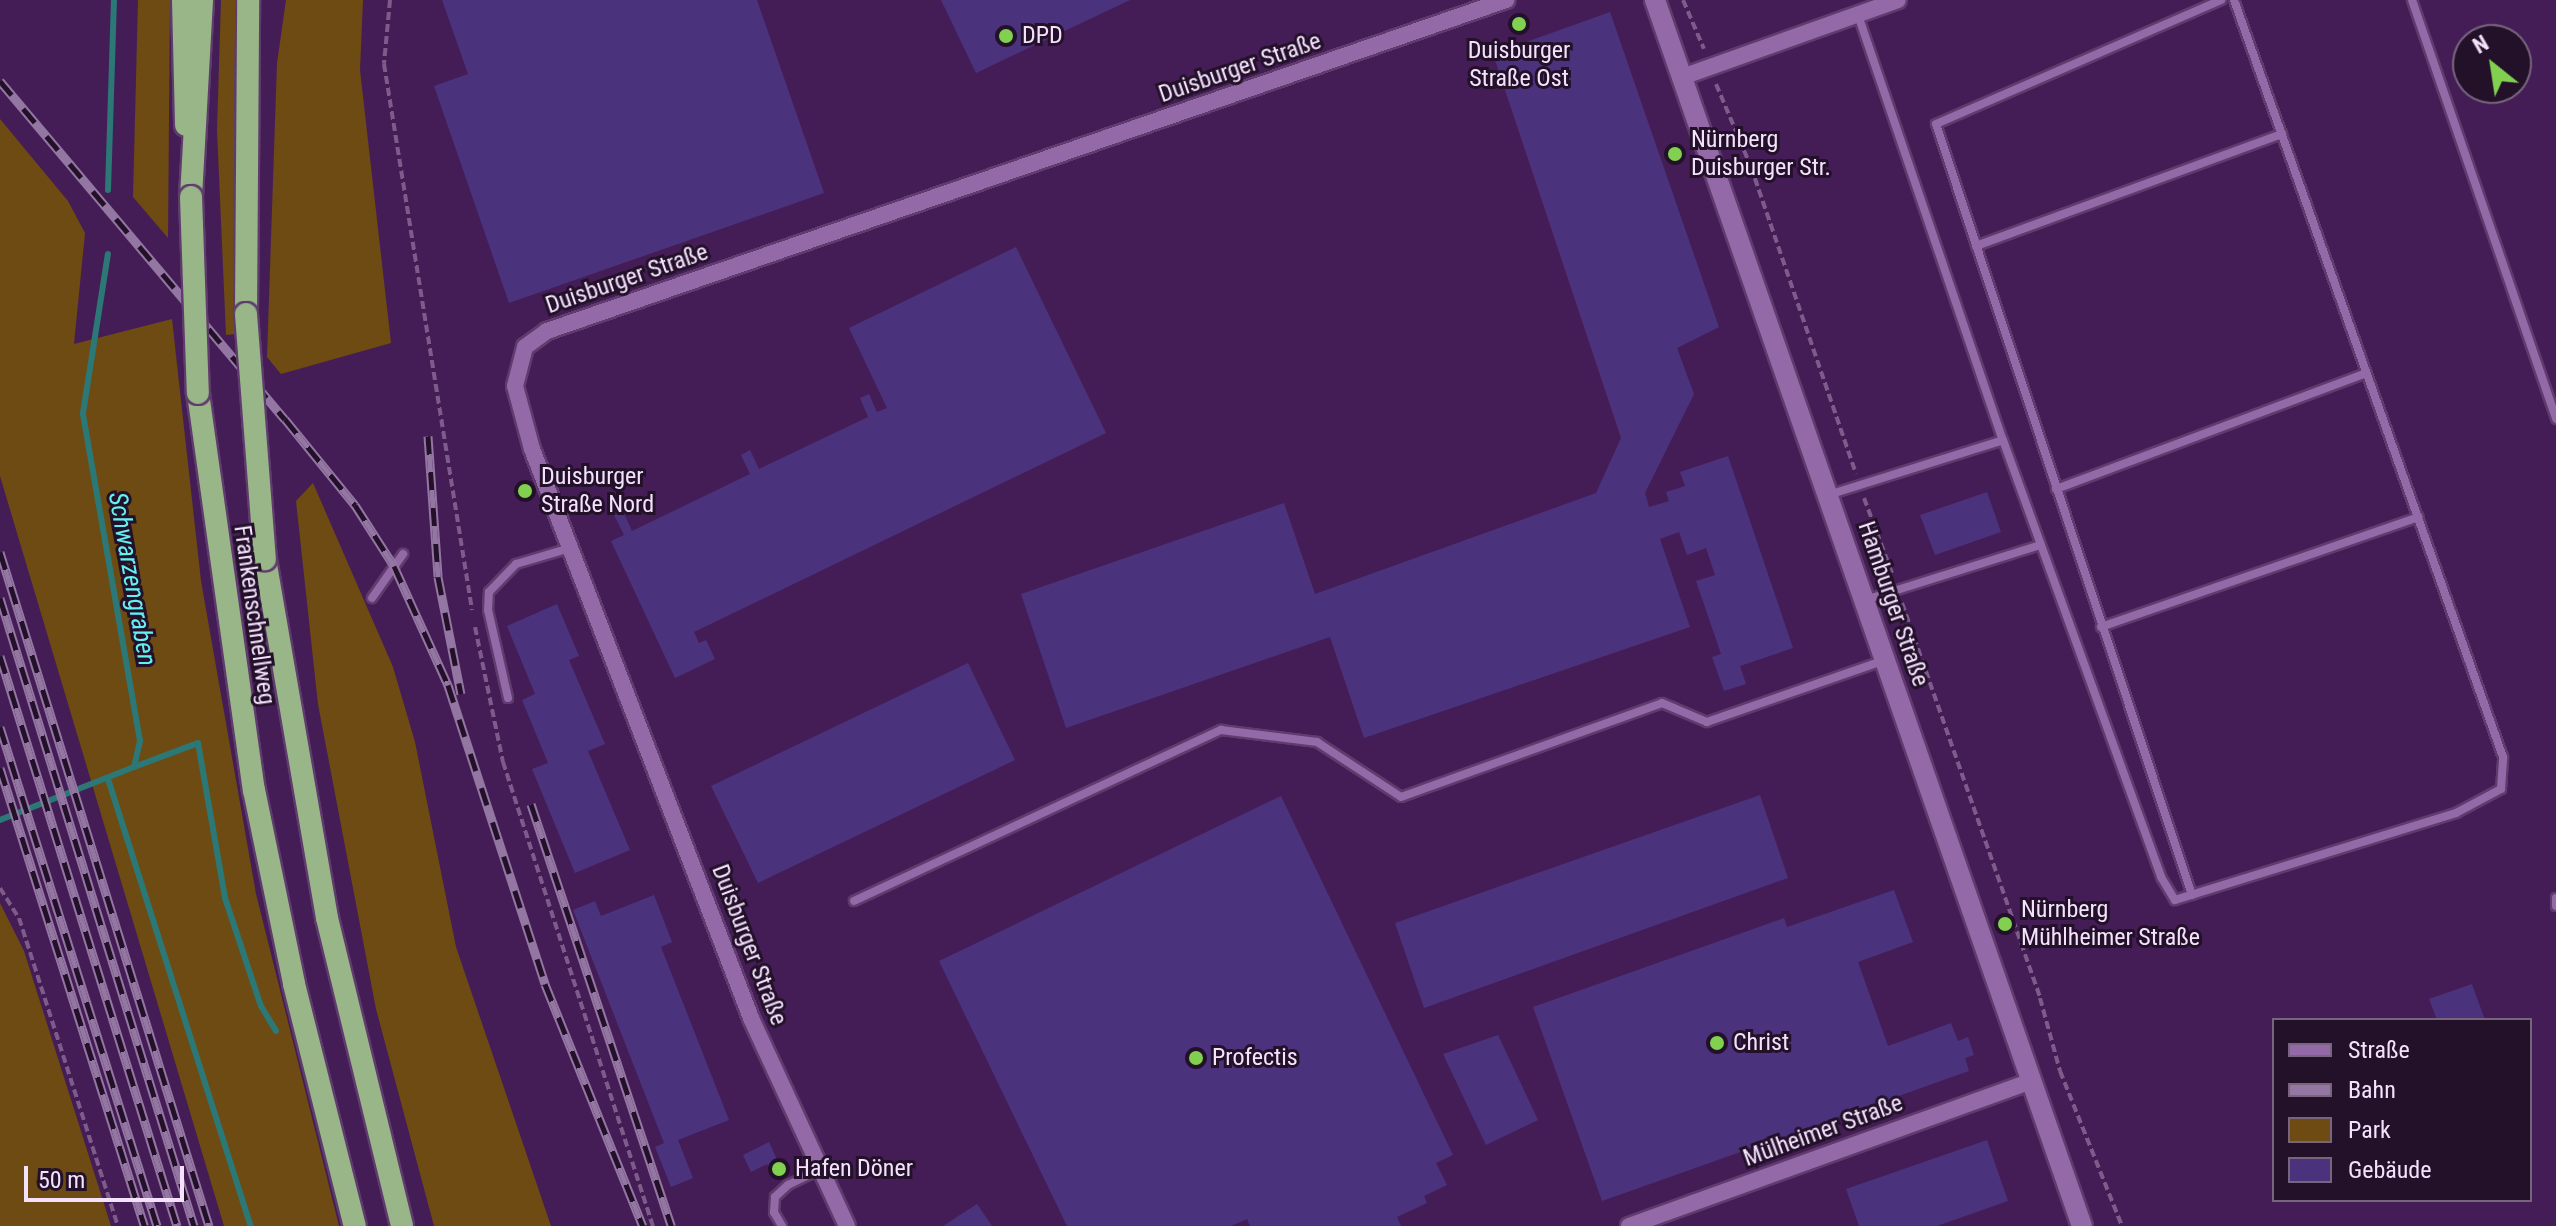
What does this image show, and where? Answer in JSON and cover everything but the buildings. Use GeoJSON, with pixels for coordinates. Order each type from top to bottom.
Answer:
{"type":"FeatureCollection","features":[{"type":"Feature","properties":{"kind":"highway"},"geometry":{"type":"LineString","coordinates":[[183,0],[183,96],[191,158]]}},
{"type":"Feature","properties":{"kind":"highway","name":"Frankenschnellweg"},"geometry":{"type":"LineString","coordinates":[[202,0],[191,197],[203,444],[254,790],[294,984],[355,1226]]}},
{"type":"Feature","properties":{"kind":"highway","name":"Frankenschnellweg"},"geometry":{"type":"LineString","coordinates":[[249,3],[246,314],[265,559],[327,918],[402,1226]]}},
{"type":"Feature","properties":{"kind":"street","name":"Duisburger Straße"},"geometry":{"type":"LineString","coordinates":[[847,1226],[751,1018],[532,449],[515,386],[525,347],[547,331],[1506,0]]}},
{"type":"Feature","properties":{"kind":"street","name":"Hamburger Straße"},"geometry":{"type":"LineString","coordinates":[[1655,0],[2082,1226]]}},
{"type":"Feature","properties":{"kind":"street"},"geometry":{"type":"LineString","coordinates":[[1682,77],[1898,0]]}},
{"type":"Feature","properties":{"kind":"street","name":"Mülheimer Straße"},"geometry":{"type":"LineString","coordinates":[[1629,1226],[2032,1081]]}},
{"type":"Feature","properties":{"kind":"lane"},"geometry":{"type":"LineString","coordinates":[[2192,895],[1936,124],[2221,0]]}},
{"type":"Feature","properties":{"kind":"lane"},"geometry":{"type":"LineString","coordinates":[[1858,14],[2003,440],[2161,877],[2175,900],[2456,813],[2501,789],[2503,757],[2234,0]]}},
{"type":"Feature","properties":{"kind":"lane"},"geometry":{"type":"LineString","coordinates":[[2412,0],[2556,419]]}},
{"type":"Feature","properties":{"kind":"lane"},"geometry":{"type":"LineString","coordinates":[[1976,246],[2282,134]]}},
{"type":"Feature","properties":{"kind":"lane"},"geometry":{"type":"LineString","coordinates":[[2056,489],[2366,373]]}},
{"type":"Feature","properties":{"kind":"lane"},"geometry":{"type":"LineString","coordinates":[[1827,495],[2003,440]]}},
{"type":"Feature","properties":{"kind":"lane"},"geometry":{"type":"LineString","coordinates":[[2101,627],[2418,517]]}},
{"type":"Feature","properties":{"kind":"lane"},"geometry":{"type":"LineString","coordinates":[[1864,601],[2041,545]]}},
{"type":"Feature","properties":{"kind":"lane"},"geometry":{"type":"LineString","coordinates":[[508,698],[488,610],[489,592],[516,564],[570,548]]}},
{"type":"Feature","properties":{"kind":"lane"},"geometry":{"type":"LineString","coordinates":[[372,598],[403,554]]}},
{"type":"Feature","properties":{"kind":"lane"},"geometry":{"type":"LineString","coordinates":[[854,901],[1221,730],[1317,742],[1401,797],[1662,703],[1707,722],[1885,660]]}},
{"type":"Feature","properties":{"kind":"lane"},"geometry":{"type":"LineString","coordinates":[[2556,898],[2556,906]]}},
{"type":"Feature","properties":{"kind":"lane"},"geometry":{"type":"LineString","coordinates":[[782,1226],[774,1212],[775,1197],[819,1170]]}},
{"type":"Feature","properties":{"kind":"path"},"geometry":{"type":"LineString","coordinates":[[1683,0],[1751,167],[2040,998],[2060,1071],[2122,1226]]}},
{"type":"Feature","properties":{"kind":"path"},"geometry":{"type":"LineString","coordinates":[[0,888],[19,918],[118,1226]]}},
{"type":"Feature","properties":{"kind":"green space"},"geometry":{"type":"Polygon","coordinates":[[[138,0],[170,0],[168,238],[133,197],[138,0]]]}},
{"type":"Feature","properties":{"kind":"green space"},"geometry":{"type":"Polygon","coordinates":[[[221,0],[236,0],[235,334],[226,335],[217,130],[221,0]]]}},
{"type":"Feature","properties":{"kind":"green space"},"geometry":{"type":"Polygon","coordinates":[[[286,0],[363,0],[360,70],[391,343],[281,374],[267,357],[277,63],[286,0]]]}},
{"type":"Feature","properties":{"kind":"green space"},"geometry":{"type":"Polygon","coordinates":[[[0,119],[68,201],[85,233],[74,344],[172,319],[201,581],[256,894],[339,1226],[224,1226],[0,476],[0,119]]]}},
{"type":"Feature","properties":{"kind":"green space"},"geometry":{"type":"Polygon","coordinates":[[[313,483],[393,667],[415,742],[456,947],[551,1226],[434,1226],[376,1009],[318,704],[296,501],[313,483]]]}},
{"type":"Feature","properties":{"kind":"green space"},"geometry":{"type":"Polygon","coordinates":[[[0,903],[24,951],[111,1226],[0,1226],[0,903]]]}},
{"type":"Feature","properties":{"kind":"waterway","name":"Schwarzengraben"},"geometry":{"type":"LineString","coordinates":[[108,190],[114,0]]}},
{"type":"Feature","properties":{"kind":"waterway","name":"Schwarzengraben"},"geometry":{"type":"LineString","coordinates":[[0,820],[134,767],[140,741],[83,413],[108,254]]}},
{"type":"Feature","properties":{"kind":"waterway"},"geometry":{"type":"LineString","coordinates":[[134,767],[198,743],[225,898],[261,1006],[276,1031]]}},
{"type":"Feature","properties":{"kind":"waterway"},"geometry":{"type":"LineString","coordinates":[[108,779],[251,1226]]}},
{"type":"Feature","properties":{"kind":"railway"},"geometry":{"type":"LineString","coordinates":[[0,81],[355,505],[394,566],[448,685],[545,984],[643,1226]]}},
{"type":"Feature","properties":{"kind":"railway"},"geometry":{"type":"LineString","coordinates":[[428,436],[438,577],[461,694]]}},
{"type":"Feature","properties":{"kind":"railway"},"geometry":{"type":"LineString","coordinates":[[0,552],[209,1226]]}},
{"type":"Feature","properties":{"kind":"railway"},"geometry":{"type":"LineString","coordinates":[[0,598],[194,1226]]}},
{"type":"Feature","properties":{"kind":"railway"},"geometry":{"type":"LineString","coordinates":[[0,656],[177,1226]]}},
{"type":"Feature","properties":{"kind":"railway"},"geometry":{"type":"LineString","coordinates":[[0,727],[157,1226]]}},
{"type":"Feature","properties":{"kind":"railway"},"geometry":{"type":"LineString","coordinates":[[0,768],[144,1226]]}},
{"type":"Feature","properties":{"kind":"railway"},"geometry":{"type":"LineString","coordinates":[[531,804],[671,1226]]}},
{"type":"Feature","properties":{"kind":"place","name":"Duisburger Straße Ost"},"geometry":{"type":"Point","coordinates":[1519,24]}},
{"type":"Feature","properties":{"kind":"place","name":"DPD"},"geometry":{"type":"Point","coordinates":[1006,36]}},
{"type":"Feature","properties":{"kind":"place","name":"Nürnberg Duisburger Str."},"geometry":{"type":"Point","coordinates":[1675,154]}},
{"type":"Feature","properties":{"kind":"place","name":"Duisburger Straße Nord"},"geometry":{"type":"Point","coordinates":[525,491]}},
{"type":"Feature","properties":{"kind":"place","name":"Nürnberg Mühlheimer Straße"},"geometry":{"type":"Point","coordinates":[2005,924]}},
{"type":"Feature","properties":{"kind":"place","name":"Christ"},"geometry":{"type":"Point","coordinates":[1717,1043]}},
{"type":"Feature","properties":{"kind":"place","name":"Profectis"},"geometry":{"type":"Point","coordinates":[1196,1058]}},
{"type":"Feature","properties":{"kind":"place","name":"Hafen Döner"},"geometry":{"type":"Point","coordinates":[779,1169]}}]}
